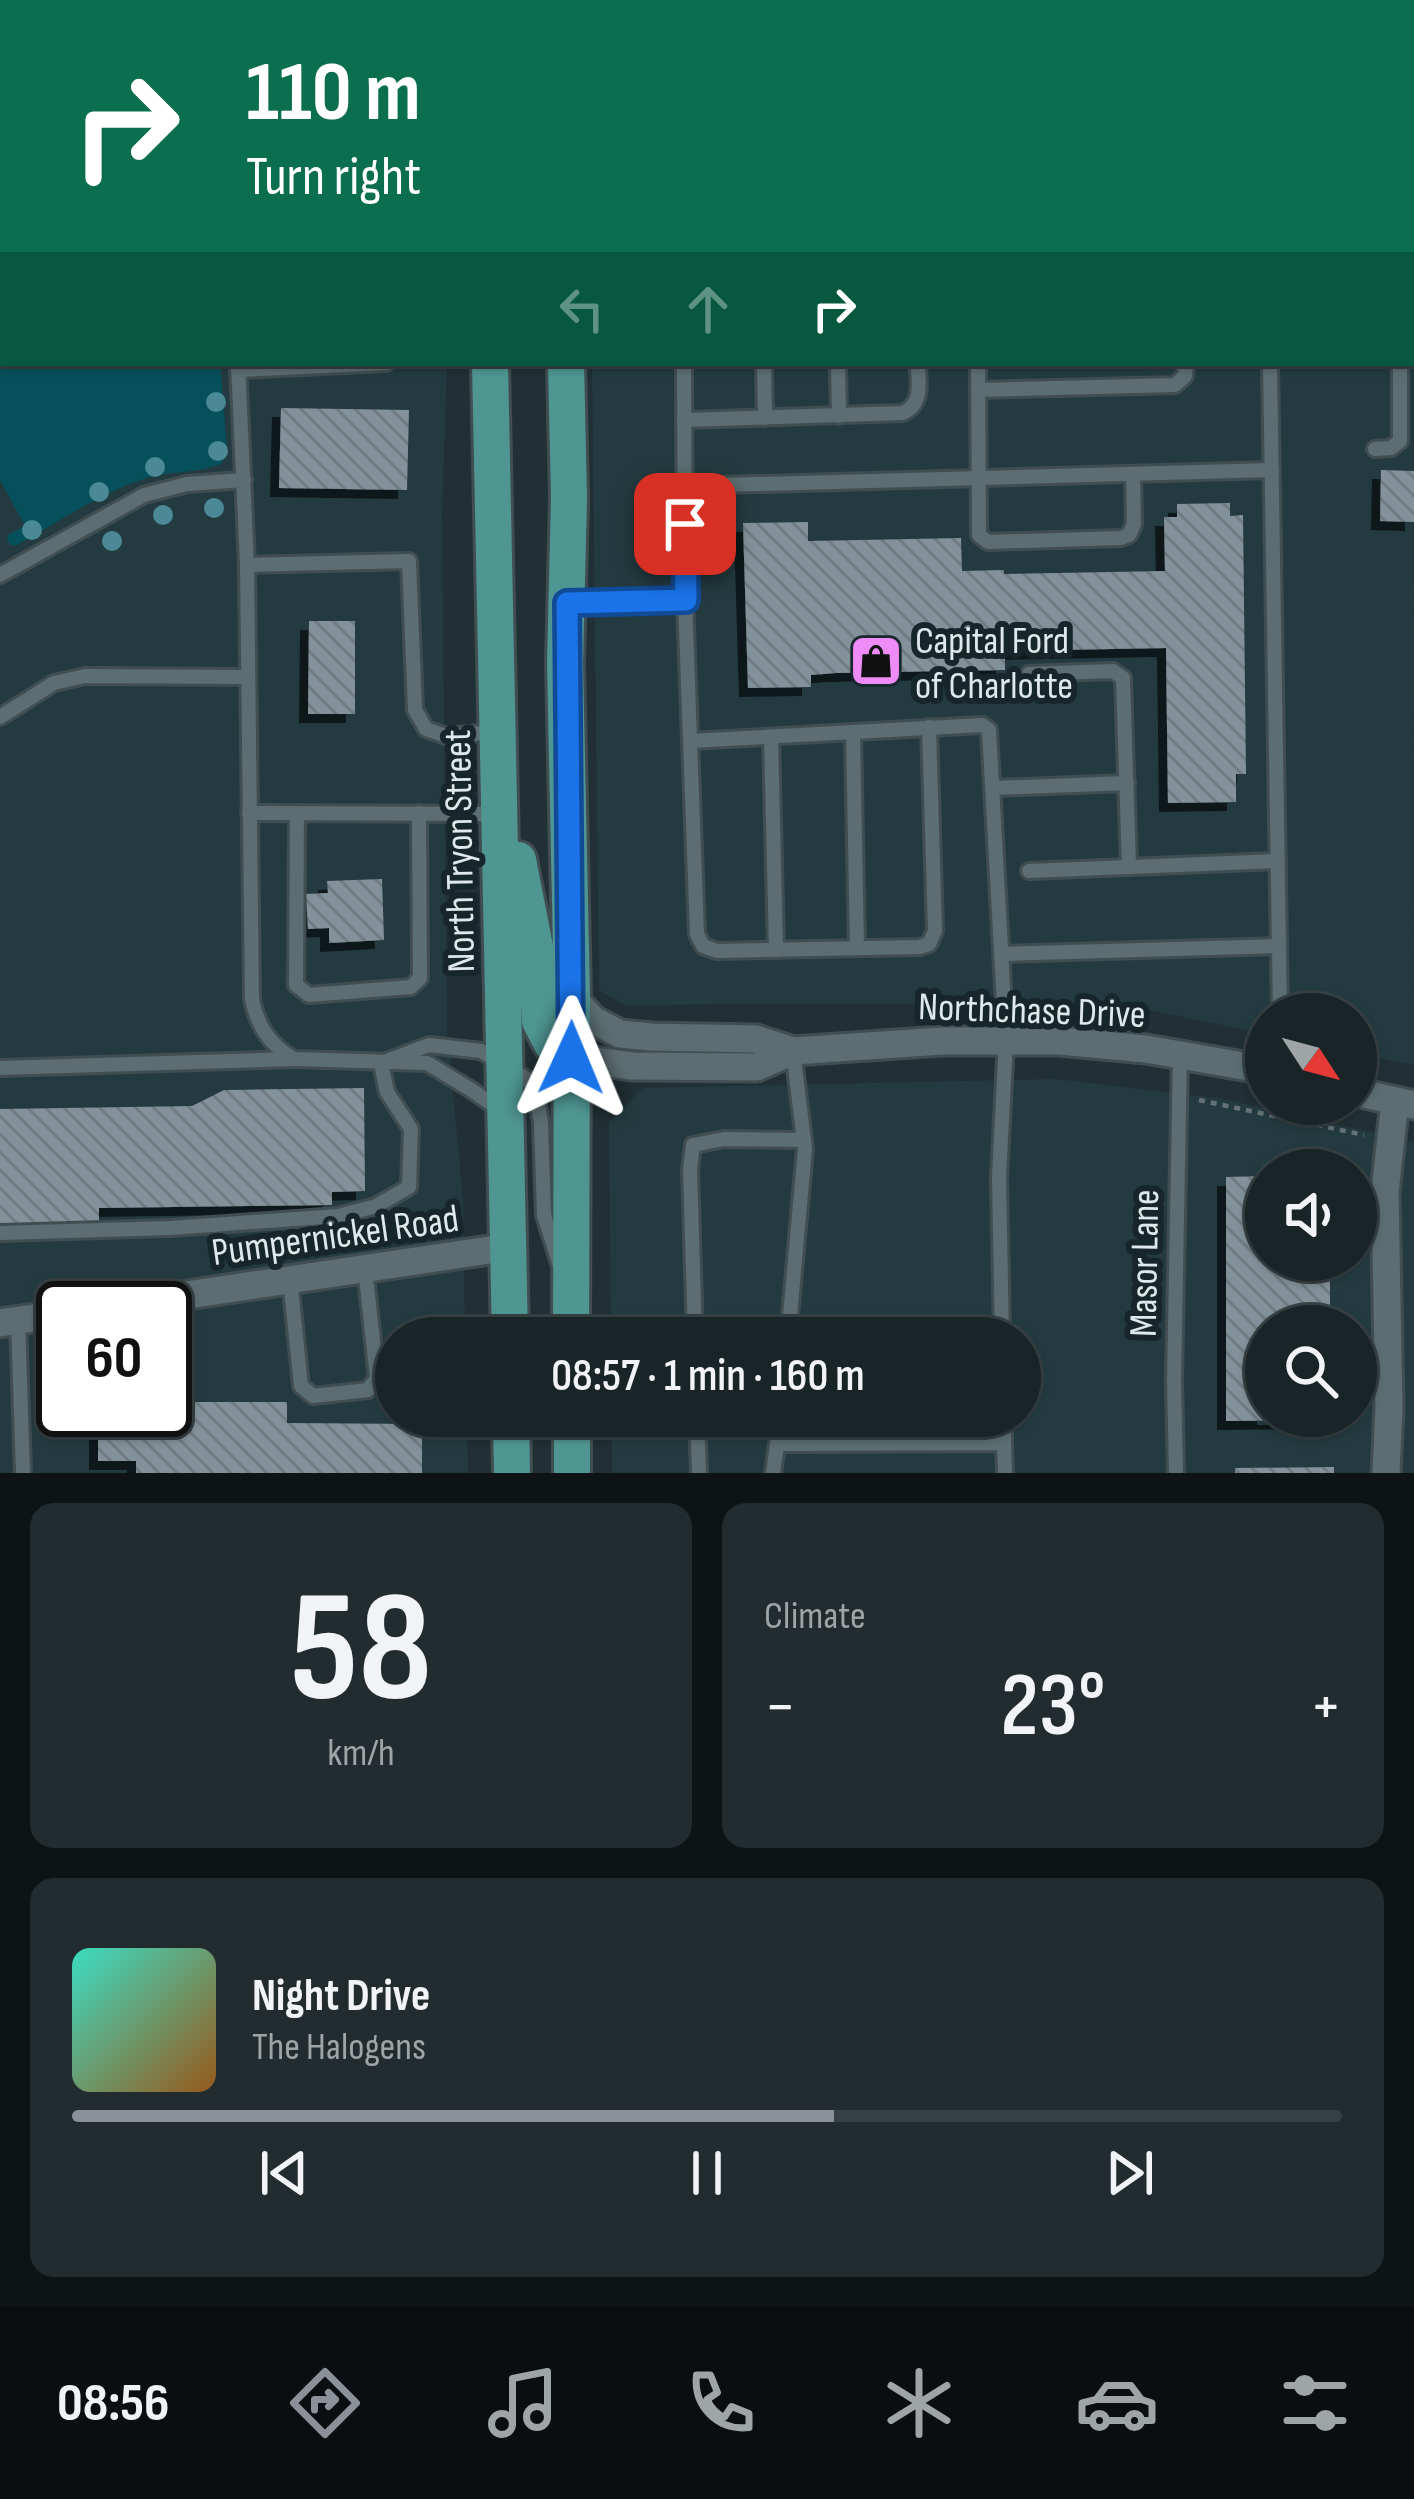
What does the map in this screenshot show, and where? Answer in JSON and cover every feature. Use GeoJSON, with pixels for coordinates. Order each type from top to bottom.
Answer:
{"type":"FeatureCollection","features":[{"type":"Feature","properties":{"kind":"main road","name":"North Tryon Street"},"geometry":{"type":"LineString","coordinates":[[490,366],[510,1317]]}},
{"type":"Feature","properties":{"kind":"main road"},"geometry":{"type":"LineString","coordinates":[[566,366],[571,1317]]}},
{"type":"Feature","properties":{"kind":"main road"},"geometry":{"type":"LineString","coordinates":[[499,768],[536,952],[540,1021],[552,1044],[571,1058]]}},
{"type":"Feature","properties":{"kind":"main road"},"geometry":{"type":"LineString","coordinates":[[511,1437],[512,1473]]}},
{"type":"Feature","properties":{"kind":"main road"},"geometry":{"type":"LineString","coordinates":[[572,1437],[572,1473]]}},
{"type":"Feature","properties":{"kind":"street","name":"Northchase Drive"},"geometry":{"type":"LineString","coordinates":[[572,997],[593,1020],[620,1034],[756,1039],[794,1052]]}},
{"type":"Feature","properties":{"kind":"street","name":"Northchase Drive"},"geometry":{"type":"LineString","coordinates":[[571,1058],[632,1066],[757,1067],[794,1052],[942,1041],[1060,1041],[1146,1048],[1245,1066]]}},
{"type":"Feature","properties":{"kind":"street"},"geometry":{"type":"LineString","coordinates":[[1387,1473],[1384,1192],[1404,1103]]}},
{"type":"Feature","properties":{"kind":"street","name":"Pumpernickel Road"},"geometry":{"type":"LineString","coordinates":[[192,1294],[509,1247]]}},
{"type":"Feature","properties":{"kind":"lane"},"geometry":{"type":"LineString","coordinates":[[275,366],[238,367],[247,566],[252,999],[264,1034],[294,1059]]}},
{"type":"Feature","properties":{"kind":"lane"},"geometry":{"type":"LineString","coordinates":[[684,366],[686,600],[700,942],[717,951],[924,947],[934,936],[929,728]]}},
{"type":"Feature","properties":{"kind":"lane"},"geometry":{"type":"LineString","coordinates":[[764,366],[765,418]]}},
{"type":"Feature","properties":{"kind":"lane"},"geometry":{"type":"LineString","coordinates":[[838,366],[839,416]]}},
{"type":"Feature","properties":{"kind":"lane"},"geometry":{"type":"LineString","coordinates":[[684,421],[908,411],[918,400],[918,366]]}},
{"type":"Feature","properties":{"kind":"lane"},"geometry":{"type":"LineString","coordinates":[[978,366],[979,536],[988,542],[1129,536],[1134,524],[1132,474]]}},
{"type":"Feature","properties":{"kind":"lane"},"geometry":{"type":"LineString","coordinates":[[978,390],[1175,385],[1185,376],[1186,366]]}},
{"type":"Feature","properties":{"kind":"lane"},"geometry":{"type":"LineString","coordinates":[[1270,366],[1279,993]]}},
{"type":"Feature","properties":{"kind":"lane"},"geometry":{"type":"LineString","coordinates":[[1375,449],[1395,447],[1400,441],[1400,366]]}},
{"type":"Feature","properties":{"kind":"lane"},"geometry":{"type":"LineString","coordinates":[[685,486],[1272,470]]}},
{"type":"Feature","properties":{"kind":"lane"},"geometry":{"type":"LineString","coordinates":[[2,570],[144,495],[187,484],[244,479]]}},
{"type":"Feature","properties":{"kind":"lane"},"geometry":{"type":"LineString","coordinates":[[247,566],[409,561],[415,710],[426,729],[446,736],[498,731]]}},
{"type":"Feature","properties":{"kind":"lane"},"geometry":{"type":"LineString","coordinates":[[567,603],[686,600]]}},
{"type":"Feature","properties":{"kind":"lane"},"geometry":{"type":"LineString","coordinates":[[1029,674],[1121,674],[1130,867]]}},
{"type":"Feature","properties":{"kind":"lane"},"geometry":{"type":"LineString","coordinates":[[0,717],[54,683],[85,676],[248,677]]}},
{"type":"Feature","properties":{"kind":"lane"},"geometry":{"type":"LineString","coordinates":[[692,741],[987,727],[1006,1041],[999,1177],[1002,1317]]}},
{"type":"Feature","properties":{"kind":"lane"},"geometry":{"type":"LineString","coordinates":[[853,732],[857,948]]}},
{"type":"Feature","properties":{"kind":"lane"},"geometry":{"type":"LineString","coordinates":[[771,737],[776,950]]}},
{"type":"Feature","properties":{"kind":"lane"},"geometry":{"type":"LineString","coordinates":[[993,788],[1127,783]]}},
{"type":"Feature","properties":{"kind":"lane"},"geometry":{"type":"LineString","coordinates":[[249,813],[500,814]]}},
{"type":"Feature","properties":{"kind":"lane"},"geometry":{"type":"LineString","coordinates":[[296,813],[296,985],[309,995],[411,987],[419,979],[419,813]]}},
{"type":"Feature","properties":{"kind":"lane"},"geometry":{"type":"LineString","coordinates":[[1029,871],[1278,861]]}},
{"type":"Feature","properties":{"kind":"lane"},"geometry":{"type":"LineString","coordinates":[[1002,954],[1278,946]]}},
{"type":"Feature","properties":{"kind":"lane"},"geometry":{"type":"LineString","coordinates":[[381,1063],[429,1045],[481,1052],[527,1079],[536,1093],[541,1123],[544,1215],[570,1317]]}},
{"type":"Feature","properties":{"kind":"lane"},"geometry":{"type":"LineString","coordinates":[[790,1317],[804,1140],[794,1052]]}},
{"type":"Feature","properties":{"kind":"lane","name":"Masor Lane"},"geometry":{"type":"LineString","coordinates":[[1176,1473],[1180,1054]]}},
{"type":"Feature","properties":{"kind":"lane"},"geometry":{"type":"LineString","coordinates":[[0,1069],[294,1059],[427,1064],[506,1114]]}},
{"type":"Feature","properties":{"kind":"lane"},"geometry":{"type":"LineString","coordinates":[[0,1233],[338,1216],[376,1206],[409,1187],[411,1129],[387,1092],[381,1063]]}},
{"type":"Feature","properties":{"kind":"lane"},"geometry":{"type":"LineString","coordinates":[[694,1317],[693,1145],[724,1138],[804,1140]]}},
{"type":"Feature","properties":{"kind":"lane"},"geometry":{"type":"LineString","coordinates":[[290,1279],[301,1386],[313,1396],[368,1390],[377,1378],[364,1268]]}},
{"type":"Feature","properties":{"kind":"lane"},"geometry":{"type":"LineString","coordinates":[[9,1321],[23,1473]]}},
{"type":"Feature","properties":{"kind":"lane"},"geometry":{"type":"LineString","coordinates":[[698,1437],[699,1473]]}},
{"type":"Feature","properties":{"kind":"lane"},"geometry":{"type":"LineString","coordinates":[[773,1473],[780,1437]]}},
{"type":"Feature","properties":{"kind":"lane"},"geometry":{"type":"LineString","coordinates":[[1004,1437],[1005,1473]]}},
{"type":"Feature","properties":{"kind":"lane"},"geometry":{"type":"LineString","coordinates":[[779,1444],[1004,1443]]}},
{"type":"Feature","properties":{"kind":"path"},"geometry":{"type":"LineString","coordinates":[[1179,1097],[1373,1137]]}},
{"type":"Feature","properties":{"kind":"shaded area"},"geometry":{"type":"Polygon","coordinates":[[[0,366],[447,366],[442,515],[447,1030],[463,1199],[465,1317],[375,1317],[375,1437],[467,1437],[468,1473],[0,1473],[0,366]]]}},
{"type":"Feature","properties":{"kind":"shaded area"},"geometry":{"type":"Polygon","coordinates":[[[0,366],[220,366],[227,449],[222,463],[130,484],[17,545],[11,545],[8,535],[25,526],[0,480],[0,366]]]}},
{"type":"Feature","properties":{"kind":"shaded area"},"geometry":{"type":"Polygon","coordinates":[[[592,366],[1413,366],[1414,1065],[1377,1057],[1377,993],[1245,993],[1245,1030],[1149,1010],[1060,1003],[625,1005],[599,990],[592,366]]]}},
{"type":"Feature","properties":{"kind":"shaded area"},"geometry":{"type":"Polygon","coordinates":[[[1056,1079],[1245,1104],[1245,1125],[1338,1125],[1414,1142],[1414,1473],[612,1473],[612,1437],[1041,1437],[1041,1317],[611,1317],[609,1122],[643,1088],[1056,1079]]]}},
{"type":"Feature","properties":{"kind":"building"},"geometry":{"type":"Polygon","coordinates":[[[281,408],[409,410],[407,490],[279,488],[281,408]]]}},
{"type":"Feature","properties":{"kind":"building"},"geometry":{"type":"Polygon","coordinates":[[[1381,470],[1414,471],[1414,522],[1380,521],[1381,470]]]}},
{"type":"Feature","properties":{"kind":"building","name":"Capital Ford of Charlotte"},"geometry":{"type":"Polygon","coordinates":[[[1230,503],[1230,516],[1243,515],[1246,774],[1236,774],[1236,802],[1168,803],[1166,648],[1005,651],[1005,670],[836,673],[811,675],[811,687],[748,688],[743,523],[808,522],[808,541],[961,538],[962,571],[1165,571],[1164,517],[1177,517],[1177,504],[1230,503]]]}},
{"type":"Feature","properties":{"kind":"building"},"geometry":{"type":"Polygon","coordinates":[[[309,621],[355,621],[355,714],[308,714],[309,621]]]}},
{"type":"Feature","properties":{"kind":"building"},"geometry":{"type":"Polygon","coordinates":[[[382,879],[384,940],[329,943],[329,928],[308,929],[306,894],[328,893],[327,881],[382,879]]]}},
{"type":"Feature","properties":{"kind":"building"},"geometry":{"type":"Polygon","coordinates":[[[364,1088],[365,1191],[332,1192],[332,1205],[99,1208],[99,1223],[0,1225],[0,1109],[192,1106],[224,1090],[364,1088]]]}},
{"type":"Feature","properties":{"kind":"building"},"geometry":{"type":"Polygon","coordinates":[[[1226,1177],[1245,1177],[1245,1281],[1330,1281],[1330,1305],[1245,1305],[1245,1421],[1226,1421],[1226,1177]]]}},
{"type":"Feature","properties":{"kind":"building"},"geometry":{"type":"Polygon","coordinates":[[[192,1402],[287,1402],[287,1423],[375,1424],[375,1437],[422,1437],[422,1473],[136,1473],[136,1461],[98,1461],[98,1437],[192,1437],[192,1402]]]}},
{"type":"Feature","properties":{"kind":"building"},"geometry":{"type":"Polygon","coordinates":[[[1334,1467],[1334,1473],[1235,1473],[1235,1468],[1334,1467]]]}},
{"type":"Feature","properties":{"kind":"place","name":"Capital Ford of Charlotte"},"geometry":{"type":"Point","coordinates":[876,661]}},
{"type":"Feature","properties":{"kind":"route"},"geometry":{"type":"LineString","coordinates":[[571,1058],[567,603],[686,600],[685,524]]}}]}
